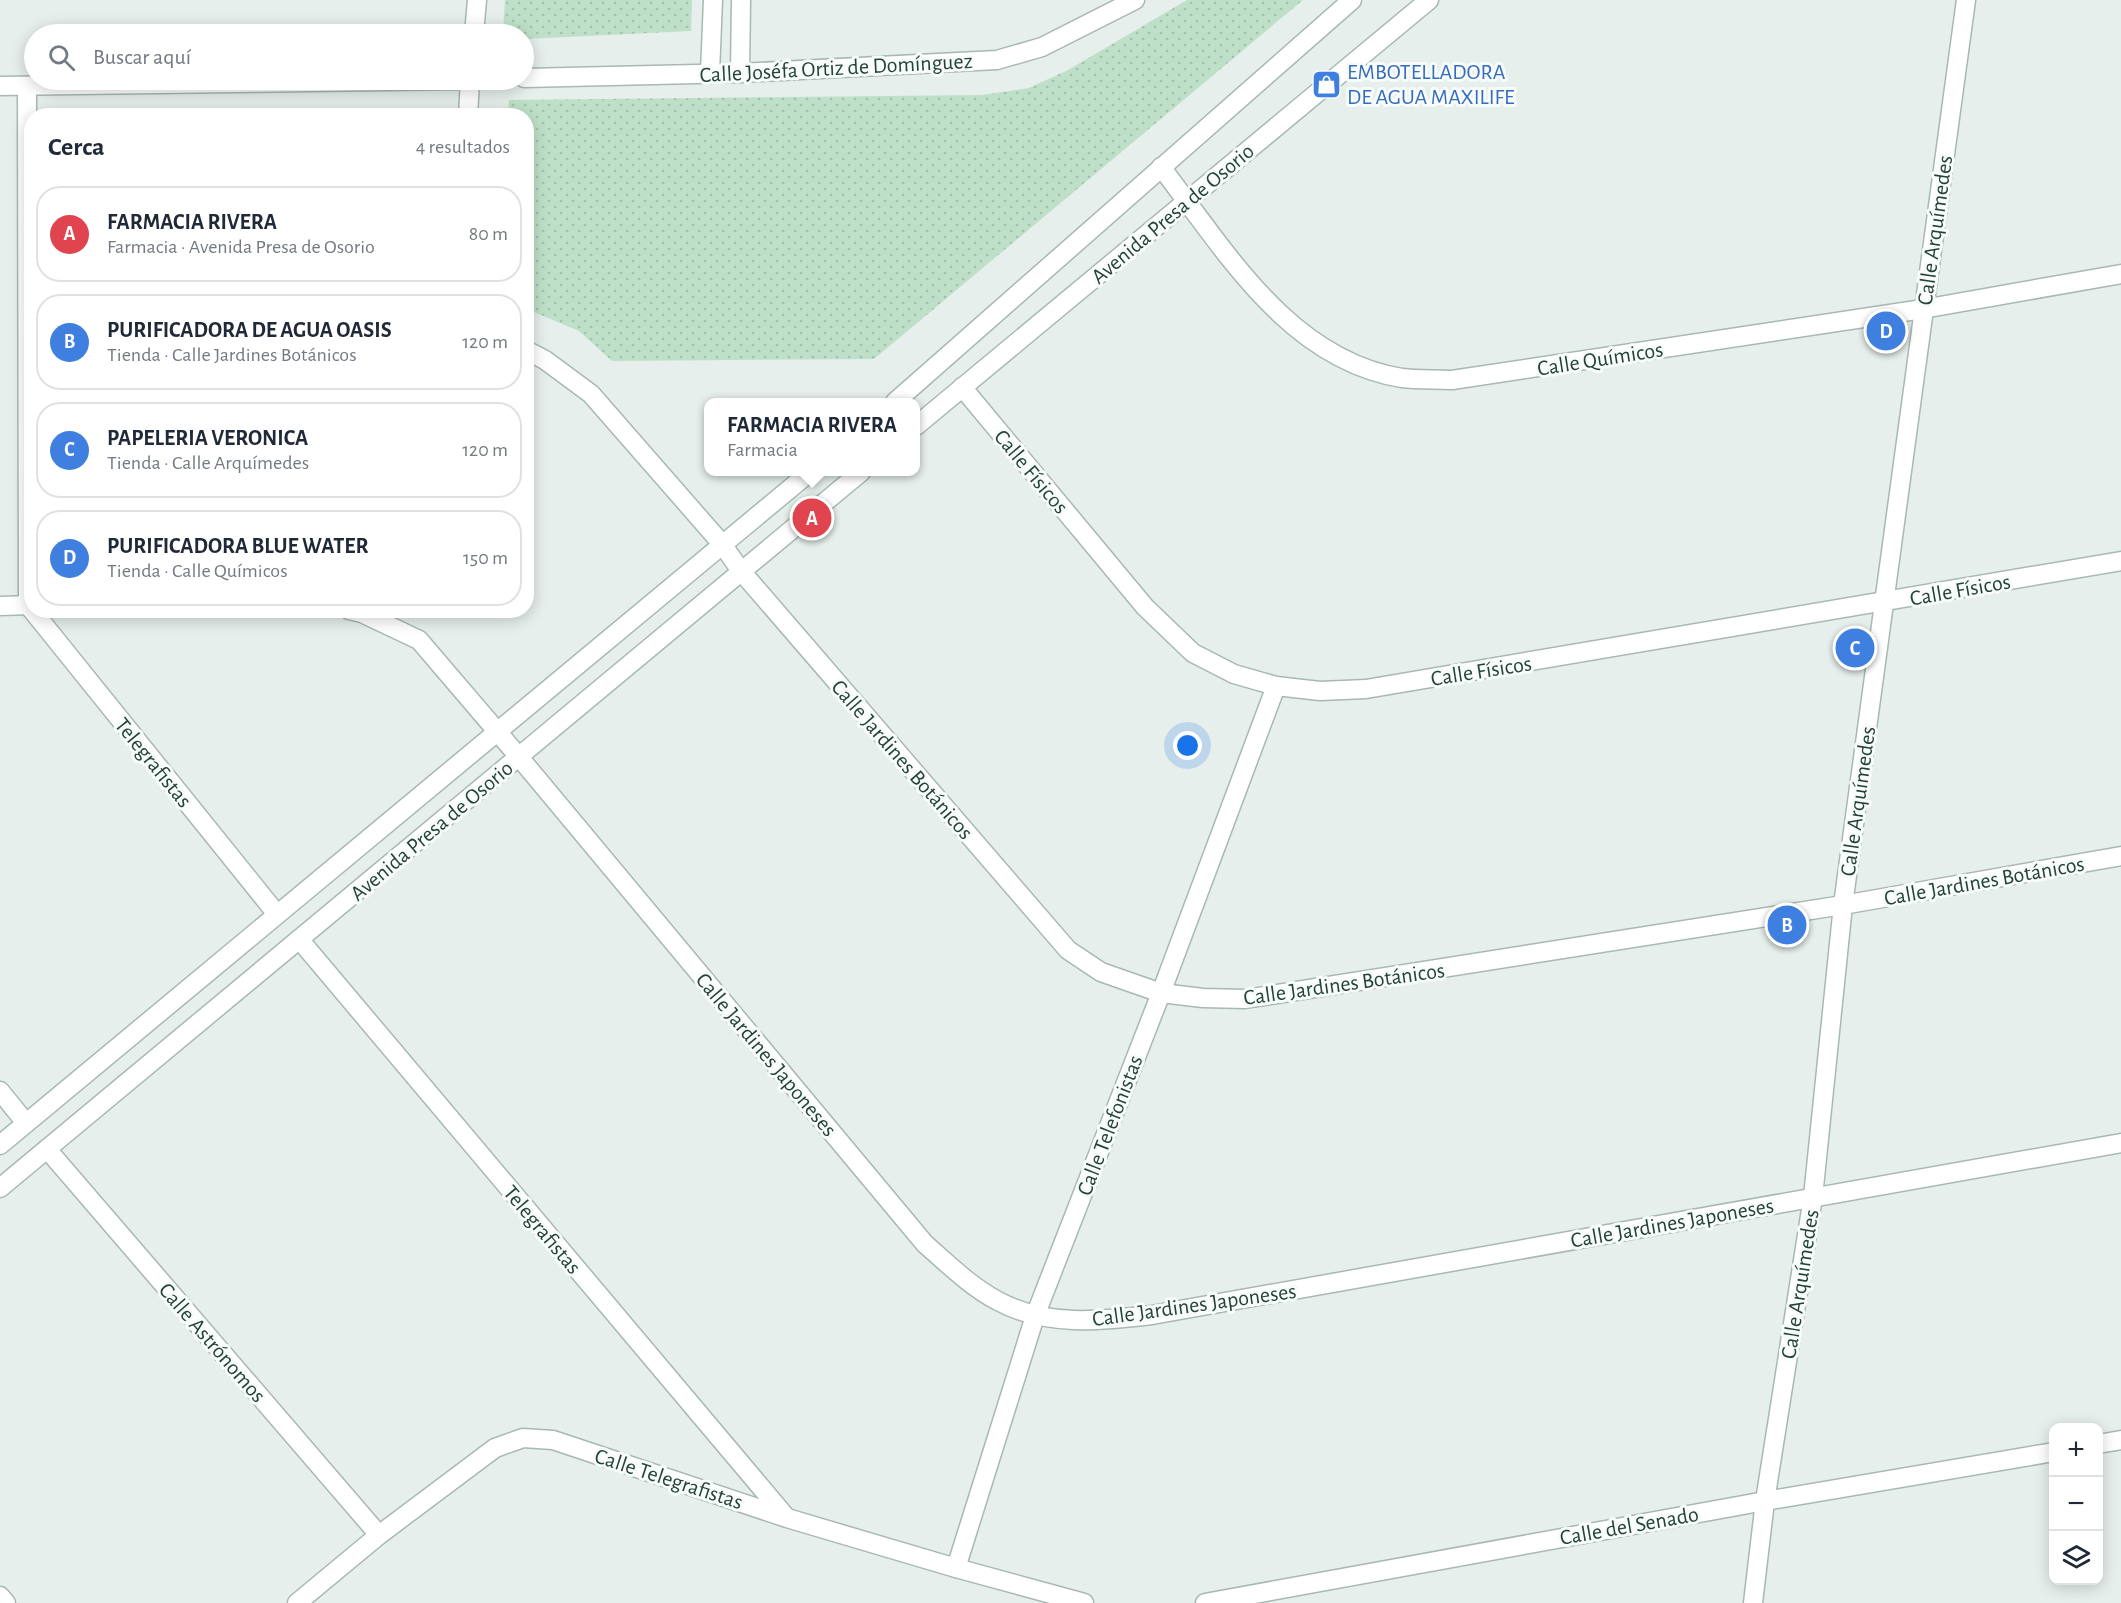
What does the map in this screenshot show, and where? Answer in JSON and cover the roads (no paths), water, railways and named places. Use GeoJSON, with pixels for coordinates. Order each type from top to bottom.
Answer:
{"type":"FeatureCollection","features":[{"type":"Feature","properties":{"kind":"street"},"geometry":{"type":"LineString","coordinates":[[475,24],[477,0]]}},
{"type":"Feature","properties":{"kind":"street"},"geometry":{"type":"LineString","coordinates":[[710,73],[713,0]]}},
{"type":"Feature","properties":{"kind":"street"},"geometry":{"type":"LineString","coordinates":[[740,73],[741,0]]}},
{"type":"Feature","properties":{"kind":"street","name":"Calle Joséfa Ortiz de Domínguez"},"geometry":{"type":"LineString","coordinates":[[534,78],[740,73],[998,60],[1042,47],[1135,0]]}},
{"type":"Feature","properties":{"kind":"street","name":"Avenida Presa de Osorio"},"geometry":{"type":"LineString","coordinates":[[900,398],[1352,0]]}},
{"type":"Feature","properties":{"kind":"street","name":"Avenida Presa de Osorio"},"geometry":{"type":"LineString","coordinates":[[920,422],[1429,0]]}},
{"type":"Feature","properties":{"kind":"street","name":"Calle Arquímedes"},"geometry":{"type":"LineString","coordinates":[[1753,1603],[1765,1501],[1813,1197],[1843,906],[1966,0]]}},
{"type":"Feature","properties":{"kind":"street"},"geometry":{"type":"LineString","coordinates":[[0,86],[24,86]]}},
{"type":"Feature","properties":{"kind":"street"},"geometry":{"type":"LineString","coordinates":[[27,90],[27,108]]}},
{"type":"Feature","properties":{"kind":"street"},"geometry":{"type":"LineString","coordinates":[[468,108],[469,90]]}},
{"type":"Feature","properties":{"kind":"street","name":"Calle Químicos"},"geometry":{"type":"LineString","coordinates":[[1161,168],[1231,258],[1276,311],[1300,333],[1328,351],[1355,363],[1401,378],[1452,380],[1923,309],[2121,274]]}},
{"type":"Feature","properties":{"kind":"street"},"geometry":{"type":"LineString","coordinates":[[534,354],[591,394],[722,544]]}},
{"type":"Feature","properties":{"kind":"street","name":"Calle Físicos"},"geometry":{"type":"LineString","coordinates":[[962,387],[1145,607],[1193,653],[1234,674],[1276,686],[1320,692],[1366,689],[2121,561]]}},
{"type":"Feature","properties":{"kind":"street","name":"Avenida Presa de Osorio"},"geometry":{"type":"LineString","coordinates":[[0,1145],[804,476]]}},
{"type":"Feature","properties":{"kind":"street","name":"Avenida Presa de Osorio"},"geometry":{"type":"LineString","coordinates":[[0,1188],[855,476]]}},
{"type":"Feature","properties":{"kind":"street","name":"Calle Jardines Botánicos"},"geometry":{"type":"LineString","coordinates":[[722,544],[741,572],[1068,950],[1101,972],[1161,993],[1203,998],[1245,999],[1843,906],[2121,856]]}},
{"type":"Feature","properties":{"kind":"street"},"geometry":{"type":"LineString","coordinates":[[0,606],[24,608]]}},
{"type":"Feature","properties":{"kind":"street","name":"Telegrafistas"},"geometry":{"type":"LineString","coordinates":[[39,618],[276,913]]}},
{"type":"Feature","properties":{"kind":"street","name":"Calle Jardines Japoneses"},"geometry":{"type":"LineString","coordinates":[[373,618],[419,640],[925,1244],[965,1279],[997,1301],[1035,1316],[1079,1321],[1152,1315],[2121,1143]]}},
{"type":"Feature","properties":{"kind":"street","name":"Calle Telefonistas"},"geometry":{"type":"LineString","coordinates":[[956,1568],[1035,1316],[1161,993],[1276,686]]}},
{"type":"Feature","properties":{"kind":"street","name":"Telegrafistas"},"geometry":{"type":"LineString","coordinates":[[299,939],[787,1518]]}},
{"type":"Feature","properties":{"kind":"street"},"geometry":{"type":"LineString","coordinates":[[0,1090],[26,1123]]}},
{"type":"Feature","properties":{"kind":"street","name":"Calle Astrónomos"},"geometry":{"type":"LineString","coordinates":[[46,1149],[379,1535]]}},
{"type":"Feature","properties":{"kind":"street","name":"Calle Telegrafistas"},"geometry":{"type":"LineString","coordinates":[[297,1603],[379,1535],[495,1448],[523,1438],[553,1440],[787,1518],[1084,1603]]}},
{"type":"Feature","properties":{"kind":"street"},"geometry":{"type":"LineString","coordinates":[[2103,1443],[2121,1440]]}},
{"type":"Feature","properties":{"kind":"street","name":"Calle del Senado"},"geometry":{"type":"LineString","coordinates":[[1205,1603],[1765,1501],[2049,1453]]}},
{"type":"Feature","properties":{"kind":"street"},"geometry":{"type":"LineString","coordinates":[[0,1596],[6,1603]]}},
{"type":"Feature","properties":{"kind":"place","name":"EMBOTELLADORA DE AGUA MAXILIFE"},"geometry":{"type":"Point","coordinates":[1326,84]}},
{"type":"Feature","properties":{"kind":"place","name":"PURIFICADORA BLUE WATER"},"geometry":{"type":"Point","coordinates":[1886,331]}},
{"type":"Feature","properties":{"kind":"place","name":"FARMACIA RIVERA"},"geometry":{"type":"Point","coordinates":[812,518]}},
{"type":"Feature","properties":{"kind":"place","name":"PAPELERIA VERONICA"},"geometry":{"type":"Point","coordinates":[1855,648]}},
{"type":"Feature","properties":{"kind":"place","name":"PURIFICADORA DE AGUA OASIS"},"geometry":{"type":"Point","coordinates":[1787,925]}}]}
